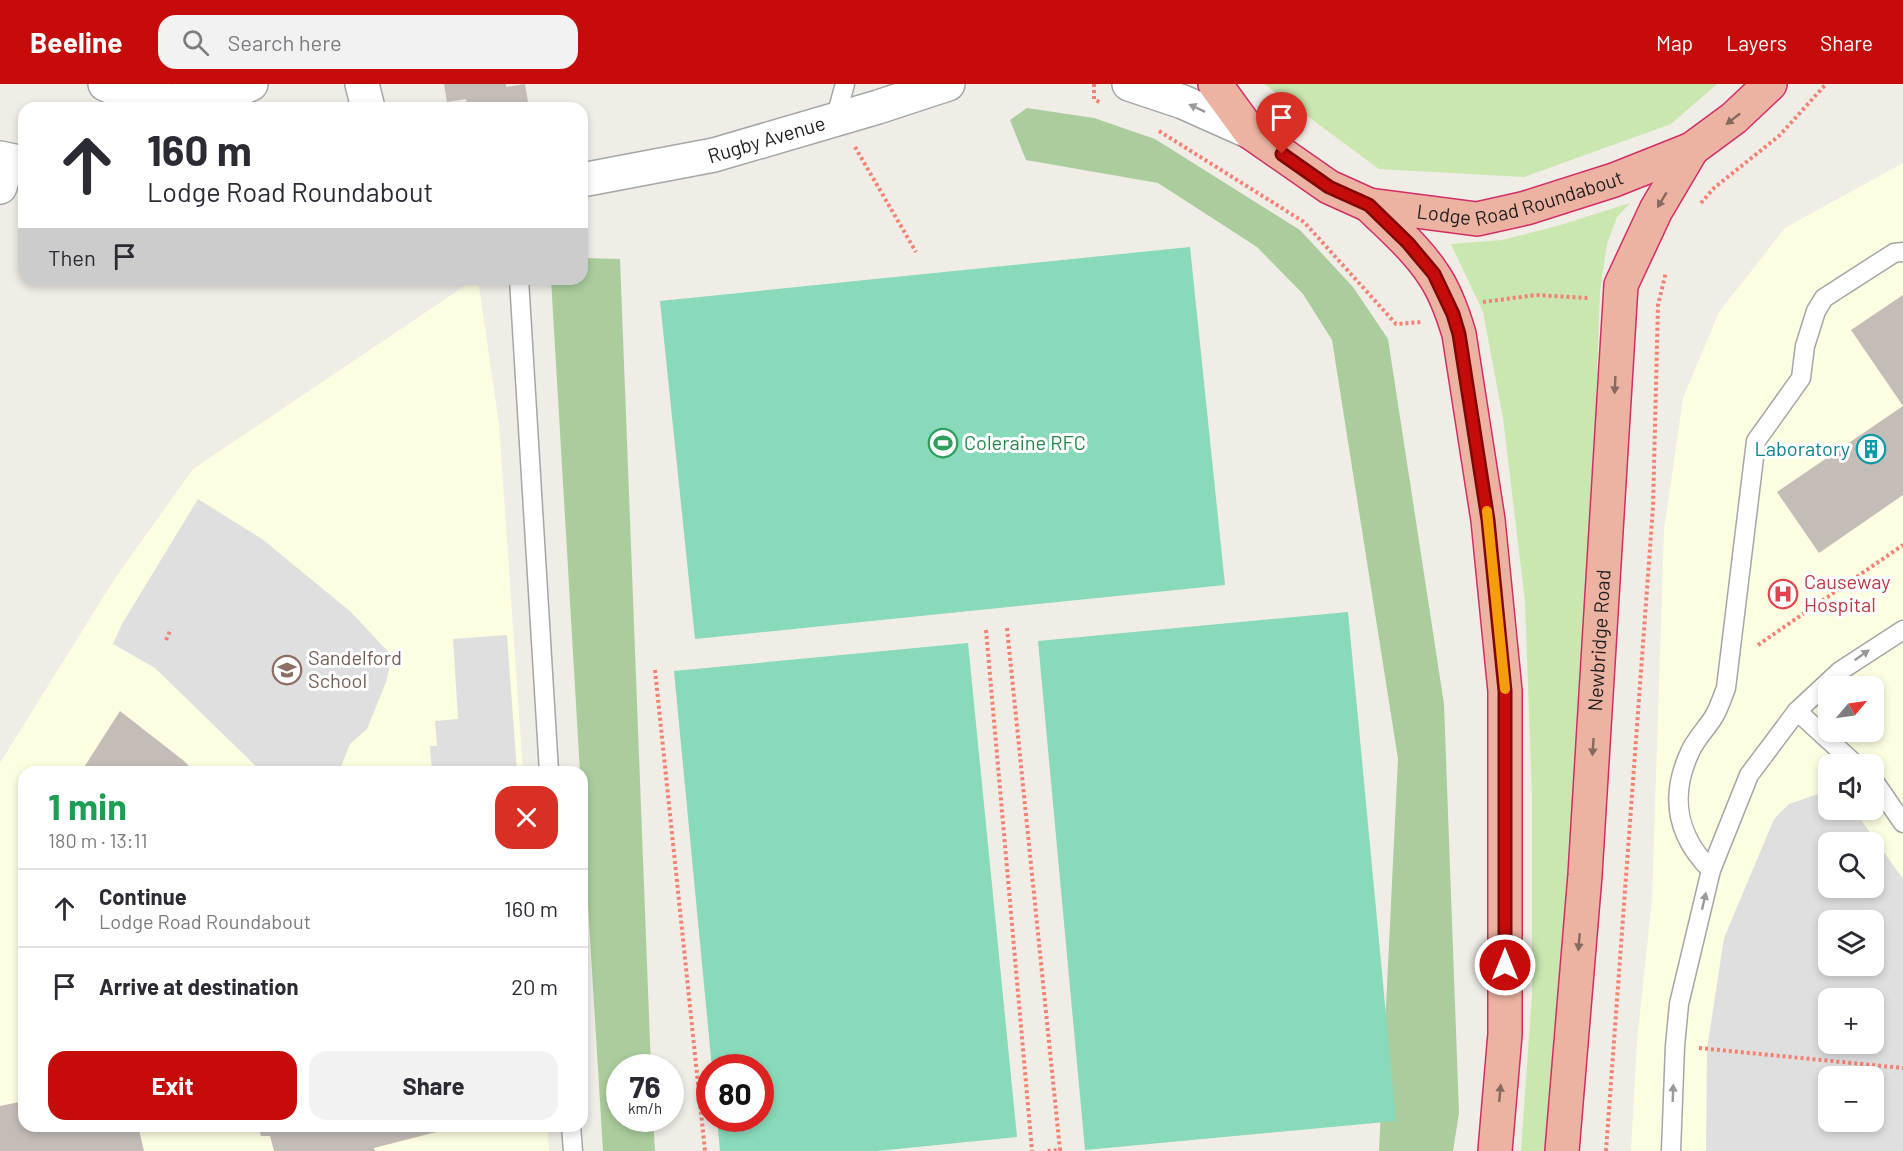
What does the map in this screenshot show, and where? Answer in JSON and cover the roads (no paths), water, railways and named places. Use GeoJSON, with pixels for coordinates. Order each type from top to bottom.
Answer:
{"type":"FeatureCollection","features":[{"type":"Feature","properties":{"kind":"highway","name":"Lodge Road Roundabout"},"geometry":{"type":"LineString","coordinates":[[1215,84],[1250,132],[1329,187],[1369,205],[1477,219],[1526,208],[1614,180],[1692,149],[1734,118],[1770,84]]}},
{"type":"Feature","properties":{"kind":"highway","name":"Newbridge Road"},"geometry":{"type":"LineString","coordinates":[[1562,1151],[1585,875],[1621,285],[1656,210],[1692,149]]}},
{"type":"Feature","properties":{"kind":"highway"},"geometry":{"type":"LineString","coordinates":[[1369,205],[1408,243],[1434,274],[1453,314],[1459,334],[1488,520],[1505,691],[1505,1034],[1496,1151]]}},
{"type":"Feature","properties":{"kind":"street"},"geometry":{"type":"LineString","coordinates":[[105,84],[128,94],[171,101],[228,95],[251,84]]}},
{"type":"Feature","properties":{"kind":"street"},"geometry":{"type":"LineString","coordinates":[[362,84],[366,102]]}},
{"type":"Feature","properties":{"kind":"street","name":"Rugby Avenue"},"geometry":{"type":"LineString","coordinates":[[588,179],[844,132],[948,84]]}},
{"type":"Feature","properties":{"kind":"street"},"geometry":{"type":"LineString","coordinates":[[1130,84],[1184,102],[1250,132]]}},
{"type":"Feature","properties":{"kind":"lane"},"geometry":{"type":"LineString","coordinates":[[844,132],[845,84]]}},
{"type":"Feature","properties":{"kind":"lane"},"geometry":{"type":"LineString","coordinates":[[1711,870],[1685,836],[1678,808],[1682,775],[1690,750],[1714,716],[1726,688],[1756,441],[1801,378],[1805,346],[1816,311],[1824,298],[1894,254],[1903,252]]}},
{"type":"Feature","properties":{"kind":"lane"},"geometry":{"type":"LineString","coordinates":[[519,285],[549,766]]}},
{"type":"Feature","properties":{"kind":"lane"},"geometry":{"type":"LineString","coordinates":[[1671,1151],[1679,1004],[1711,870],[1749,775],[1797,711],[1840,671],[1903,630]]}},
{"type":"Feature","properties":{"kind":"lane"},"geometry":{"type":"LineString","coordinates":[[1797,711],[1844,754]]}},
{"type":"Feature","properties":{"kind":"lane"},"geometry":{"type":"LineString","coordinates":[[1884,795],[1903,823]]}},
{"type":"Feature","properties":{"kind":"lane"},"geometry":{"type":"LineString","coordinates":[[571,1132],[573,1151]]}},
{"type":"Feature","properties":{"kind":"place","name":"Coleraine RFC"},"geometry":{"type":"Point","coordinates":[943,443]}},
{"type":"Feature","properties":{"kind":"place","name":"Laboratory"},"geometry":{"type":"Point","coordinates":[1871,449]}},
{"type":"Feature","properties":{"kind":"place","name":"Causeway Hospital"},"geometry":{"type":"Point","coordinates":[1783,594]}},
{"type":"Feature","properties":{"kind":"place","name":"Sandelford School"},"geometry":{"type":"Point","coordinates":[287,670]}}]}
